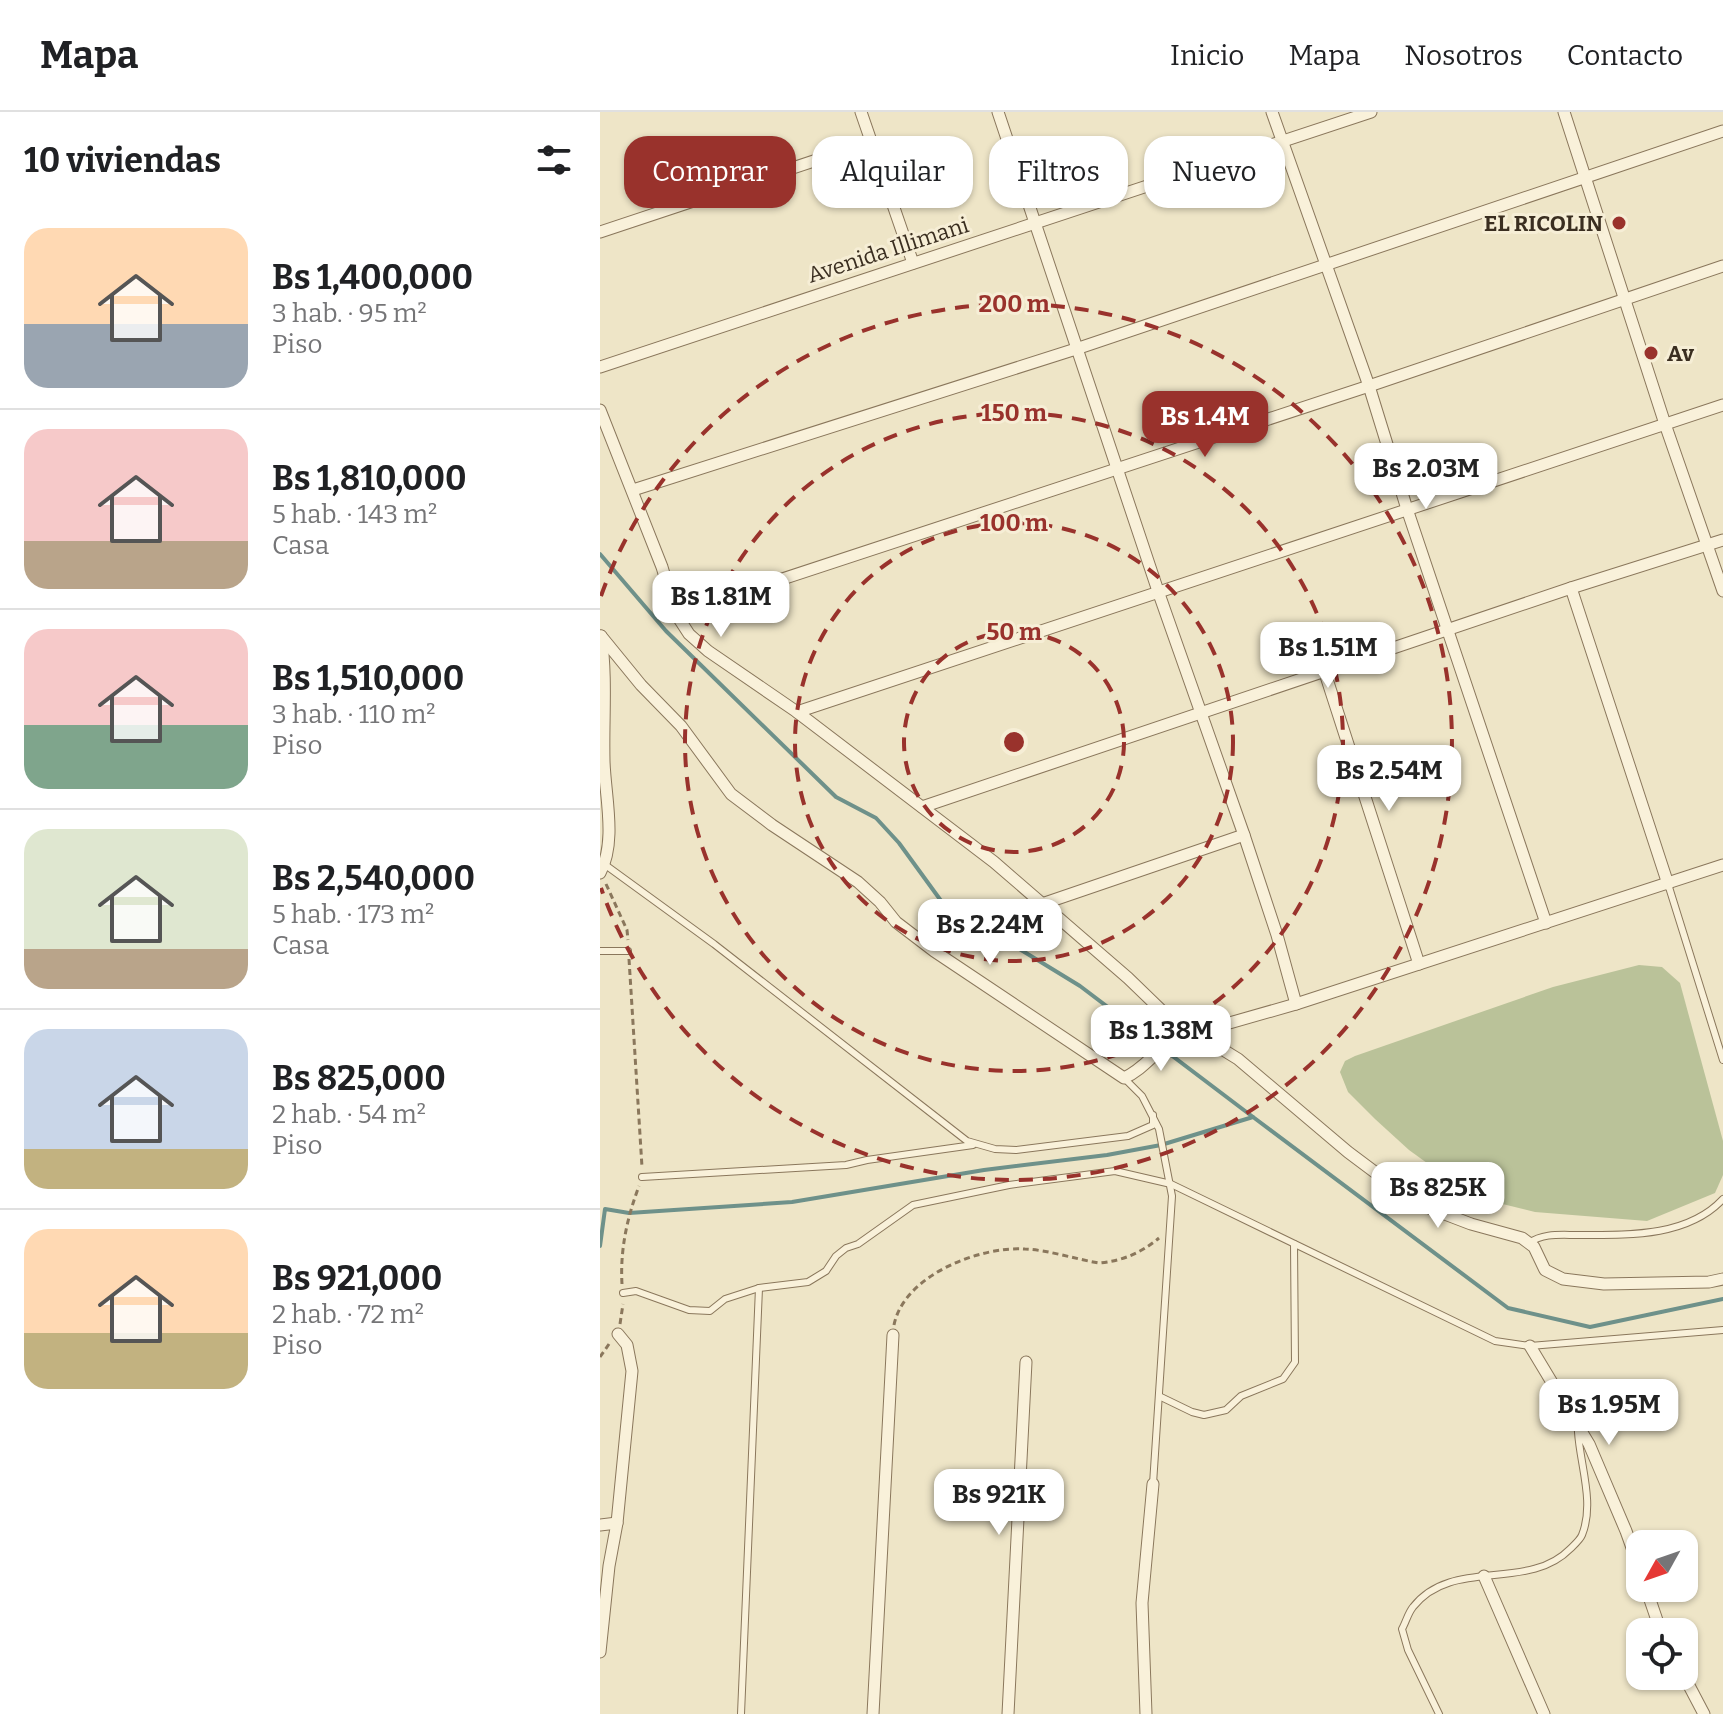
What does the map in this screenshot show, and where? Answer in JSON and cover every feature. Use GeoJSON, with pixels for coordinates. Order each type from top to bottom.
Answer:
{"type":"FeatureCollection","features":[{"type":"Feature","properties":{"kind":"street"},"geometry":{"type":"LineString","coordinates":[[861,112],[869,136]]}},
{"type":"Feature","properties":{"kind":"street"},"geometry":{"type":"LineString","coordinates":[[998,112],[1158,591],[1244,835],[1296,1004]]}},
{"type":"Feature","properties":{"kind":"street"},"geometry":{"type":"LineString","coordinates":[[1272,112],[1280,136]]}},
{"type":"Feature","properties":{"kind":"street","name":"Avenida Illimani"},"geometry":{"type":"LineString","coordinates":[[1285,141],[1371,112]]}},
{"type":"Feature","properties":{"kind":"street"},"geometry":{"type":"LineString","coordinates":[[1564,112],[1665,424],[1723,591]]}},
{"type":"Feature","properties":{"kind":"street"},"geometry":{"type":"LineString","coordinates":[[633,490],[1079,348],[1723,131]]}},
{"type":"Feature","properties":{"kind":"street"},"geometry":{"type":"LineString","coordinates":[[1285,150],[1369,386],[1407,509],[1546,923]]}},
{"type":"Feature","properties":{"kind":"street"},"geometry":{"type":"LineString","coordinates":[[600,232],[812,162]]}},
{"type":"Feature","properties":{"kind":"street","name":"Avenida Illimani"},"geometry":{"type":"LineString","coordinates":[[600,367],[1144,188]]}},
{"type":"Feature","properties":{"kind":"street"},"geometry":{"type":"LineString","coordinates":[[894,208],[913,263]]}},
{"type":"Feature","properties":{"kind":"street"},"geometry":{"type":"LineString","coordinates":[[676,614],[1723,266]]}},
{"type":"Feature","properties":{"kind":"street"},"geometry":{"type":"LineString","coordinates":[[797,712],[1723,405]]}},
{"type":"Feature","properties":{"kind":"street"},"geometry":{"type":"LineString","coordinates":[[600,410],[662,567],[676,614],[689,634],[994,862],[1128,978],[1189,1037],[1212,1043],[1238,1059],[1348,1152],[1416,1203],[1471,1224],[1522,1238],[1534,1247],[1545,1270],[1563,1279],[1604,1284],[1709,1282],[1723,1279]]}},
{"type":"Feature","properties":{"kind":"street"},"geometry":{"type":"LineString","coordinates":[[922,807],[1571,588],[1723,540]]}},
{"type":"Feature","properties":{"kind":"street"},"geometry":{"type":"LineString","coordinates":[[1571,588],[1668,884]]}},
{"type":"Feature","properties":{"kind":"street"},"geometry":{"type":"LineString","coordinates":[[600,635],[653,699],[681,726],[731,794],[858,882],[896,922],[934,951],[1124,1078],[1135,1073],[1160,1047],[1177,1038],[1296,1004],[1723,865]]}},
{"type":"Feature","properties":{"kind":"street"},"geometry":{"type":"LineString","coordinates":[[600,635],[605,663],[604,758],[608,834],[607,859],[602,870]]}},
{"type":"Feature","properties":{"kind":"street"},"geometry":{"type":"LineString","coordinates":[[1325,673],[1419,964]]}},
{"type":"Feature","properties":{"kind":"street"},"geometry":{"type":"LineString","coordinates":[[1042,904],[1244,835]]}},
{"type":"Feature","properties":{"kind":"street"},"geometry":{"type":"LineString","coordinates":[[600,1652],[632,1371],[627,1345],[618,1334]]}},
{"type":"Feature","properties":{"kind":"street"},"geometry":{"type":"LineString","coordinates":[[873,1714],[893,1335]]}},
{"type":"Feature","properties":{"kind":"street"},"geometry":{"type":"LineString","coordinates":[[1530,1346],[1589,1444],[1626,1531]]}},
{"type":"Feature","properties":{"kind":"street"},"geometry":{"type":"LineString","coordinates":[[1008,1714],[1026,1362]]}},
{"type":"Feature","properties":{"kind":"street"},"geometry":{"type":"LineString","coordinates":[[1146,1714],[1142,1603],[1153,1484]]}},
{"type":"Feature","properties":{"kind":"street"},"geometry":{"type":"LineString","coordinates":[[600,1525],[617,1523]]}},
{"type":"Feature","properties":{"kind":"street"},"geometry":{"type":"LineString","coordinates":[[1484,1576],[1544,1714]]}},
{"type":"Feature","properties":{"kind":"street"},"geometry":{"type":"LineString","coordinates":[[1691,1690],[1704,1714]]}},
{"type":"Feature","properties":{"kind":"lane"},"geometry":{"type":"LineString","coordinates":[[602,870],[714,944],[933,1115],[976,1144],[1016,1150],[1128,1136],[1153,1125],[1153,1115]]}},
{"type":"Feature","properties":{"kind":"lane"},"geometry":{"type":"LineString","coordinates":[[1668,884],[1723,1060]]}},
{"type":"Feature","properties":{"kind":"lane"},"geometry":{"type":"LineString","coordinates":[[600,951],[628,951]]}},
{"type":"Feature","properties":{"kind":"lane"},"geometry":{"type":"LineString","coordinates":[[1124,1078],[1135,1087],[1153,1115],[1171,1184],[1161,1397],[1153,1484]]}},
{"type":"Feature","properties":{"kind":"lane"},"geometry":{"type":"LineString","coordinates":[[642,1177],[846,1165],[976,1144]]}},
{"type":"Feature","properties":{"kind":"lane"},"geometry":{"type":"LineString","coordinates":[[623,1293],[636,1291],[689,1310],[710,1311],[725,1299],[759,1288],[808,1282],[826,1271],[846,1248],[858,1244],[913,1205],[1009,1185],[1115,1171],[1171,1184],[1495,1341],[1530,1346],[1723,1330]]}},
{"type":"Feature","properties":{"kind":"lane"},"geometry":{"type":"LineString","coordinates":[[1529,1243],[1545,1236],[1620,1234],[1674,1227],[1700,1217],[1723,1199]]}},
{"type":"Feature","properties":{"kind":"lane"},"geometry":{"type":"LineString","coordinates":[[1161,1397],[1204,1415],[1226,1410],[1241,1396],[1283,1379],[1295,1362],[1294,1244]]}},
{"type":"Feature","properties":{"kind":"lane"},"geometry":{"type":"LineString","coordinates":[[741,1714],[759,1288]]}},
{"type":"Feature","properties":{"kind":"lane"},"geometry":{"type":"LineString","coordinates":[[1439,1714],[1408,1650],[1402,1629],[1412,1608],[1431,1591],[1456,1579],[1541,1567],[1565,1555],[1582,1537],[1588,1501],[1579,1457],[1578,1427]]}},
{"type":"Feature","properties":{"kind":"path"},"geometry":{"type":"LineString","coordinates":[[600,1357],[618,1334],[624,1308],[621,1262],[629,1213],[642,1177],[627,930],[602,870]]}},
{"type":"Feature","properties":{"kind":"path"},"geometry":{"type":"LineString","coordinates":[[893,1335],[896,1314],[913,1292],[945,1268],[971,1256],[1021,1248],[1099,1263],[1110,1262],[1145,1249],[1171,1227]]}},
{"type":"Feature","properties":{"kind":"green space"},"geometry":{"type":"Polygon","coordinates":[[[1639,965],[1662,967],[1680,983],[1723,1141],[1723,1175],[1715,1193],[1647,1221],[1535,1212],[1474,1197],[1409,1150],[1375,1119],[1348,1092],[1340,1072],[1345,1061],[1355,1056],[1553,987],[1639,965]]]}},
{"type":"Feature","properties":{"kind":"waterway"},"geometry":{"type":"LineString","coordinates":[[600,554],[666,631],[836,797],[876,818],[899,843],[955,920],[1013,945],[1080,986],[1253,1117]]}},
{"type":"Feature","properties":{"kind":"waterway"},"geometry":{"type":"LineString","coordinates":[[600,1246],[605,1209],[629,1213],[792,1202],[984,1170],[1107,1155],[1161,1145],[1253,1117],[1508,1308],[1590,1327],[1723,1299]]}},
{"type":"Feature","properties":{"kind":"place","name":"EL RICOLIN"},"geometry":{"type":"Point","coordinates":[1619,223]}},
{"type":"Feature","properties":{"kind":"place","name":"Av"},"geometry":{"type":"Point","coordinates":[1651,353]}}]}
